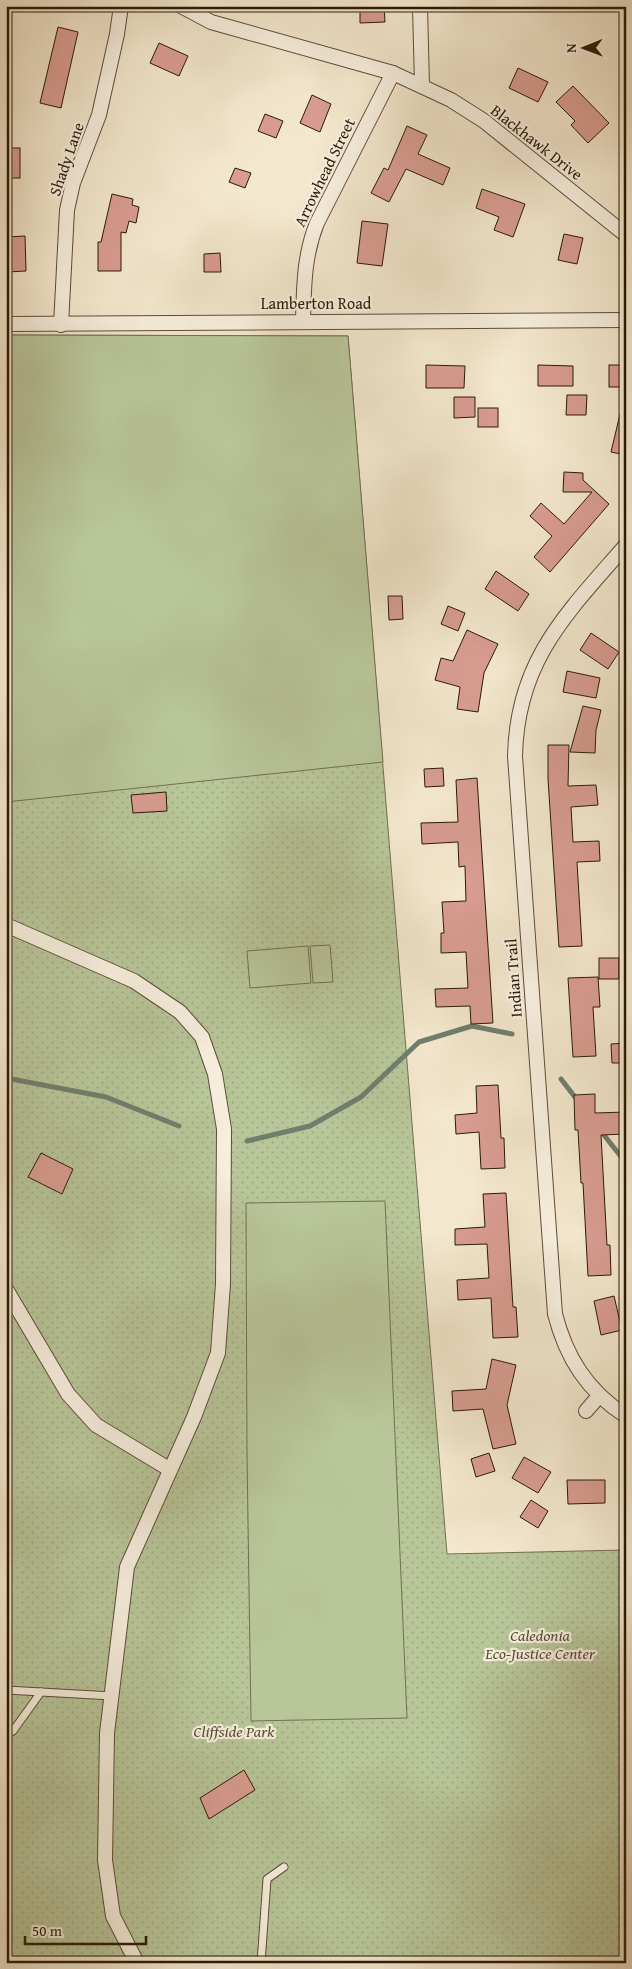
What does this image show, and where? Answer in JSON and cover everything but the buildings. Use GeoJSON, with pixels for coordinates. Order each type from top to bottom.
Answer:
{"type":"FeatureCollection","features":[{"type":"Feature","properties":{"kind":"street","name":"Shady Lane"},"geometry":{"type":"LineString","coordinates":[[61,325],[67,210],[74,183],[99,115],[117,34],[121,6]]}},
{"type":"Feature","properties":{"kind":"street"},"geometry":{"type":"LineString","coordinates":[[181,6],[211,22],[393,74]]}},
{"type":"Feature","properties":{"kind":"street"},"geometry":{"type":"LineString","coordinates":[[420,6],[422,85]]}},
{"type":"Feature","properties":{"kind":"street","name":"Blackhawk Drive"},"geometry":{"type":"LineString","coordinates":[[393,74],[422,85],[484,121],[626,235]]}},
{"type":"Feature","properties":{"kind":"street","name":"Arrowhead Street"},"geometry":{"type":"LineString","coordinates":[[303,320],[304,267],[308,244],[393,74]]}},
{"type":"Feature","properties":{"kind":"street","name":"Lamberton Road"},"geometry":{"type":"LineString","coordinates":[[6,324],[61,325],[303,320],[626,320]]}},
{"type":"Feature","properties":{"kind":"street","name":"Indian Trail"},"geometry":{"type":"LineString","coordinates":[[626,545],[559,623],[542,649],[530,674],[520,704],[515,743],[554,1314],[561,1338],[571,1360],[599,1396],[626,1416]]}},
{"type":"Feature","properties":{"kind":"street"},"geometry":{"type":"LineString","coordinates":[[6,925],[134,981],[180,1012],[202,1037],[215,1074],[224,1129],[223,1284],[218,1354],[194,1417],[169,1469],[128,1566],[107,1734],[105,1860],[113,1916],[137,1963]]}},
{"type":"Feature","properties":{"kind":"street"},"geometry":{"type":"LineString","coordinates":[[6,1289],[68,1394],[96,1426],[169,1469]]}},
{"type":"Feature","properties":{"kind":"street"},"geometry":{"type":"LineString","coordinates":[[586,1411],[599,1396]]}},
{"type":"Feature","properties":{"kind":"lane"},"geometry":{"type":"LineString","coordinates":[[6,1690],[112,1696]]}},
{"type":"Feature","properties":{"kind":"lane"},"geometry":{"type":"LineString","coordinates":[[6,1735],[13,1731],[41,1692]]}},
{"type":"Feature","properties":{"kind":"lane"},"geometry":{"type":"LineString","coordinates":[[261,1963],[267,1879],[284,1867]]}},
{"type":"Feature","properties":{"kind":"green space","name":"Cliffside Park"},"geometry":{"type":"Polygon","coordinates":[[[6,335],[348,336],[447,1554],[626,1550],[626,1963],[6,1963],[6,335]]]}},
{"type":"Feature","properties":{"kind":"green space"},"geometry":{"type":"Polygon","coordinates":[[[6,335],[348,336],[383,762],[6,802],[6,335]]]}},
{"type":"Feature","properties":{"kind":"green space"},"geometry":{"type":"Polygon","coordinates":[[[330,945],[333,982],[313,983],[310,946],[330,945]]]}},
{"type":"Feature","properties":{"kind":"green space"},"geometry":{"type":"Polygon","coordinates":[[[308,946],[311,983],[250,988],[247,951],[308,946]]]}},
{"type":"Feature","properties":{"kind":"green space"},"geometry":{"type":"Polygon","coordinates":[[[385,1201],[407,1718],[251,1721],[246,1203],[385,1201]]]}},
{"type":"Feature","properties":{"kind":"waterway"},"geometry":{"type":"LineString","coordinates":[[247,1141],[310,1126],[361,1097],[419,1042],[472,1026],[512,1034]]}},
{"type":"Feature","properties":{"kind":"waterway"},"geometry":{"type":"LineString","coordinates":[[6,1078],[106,1097],[179,1126]]}},
{"type":"Feature","properties":{"kind":"waterway"},"geometry":{"type":"LineString","coordinates":[[561,1079],[578,1101]]}},
{"type":"Feature","properties":{"kind":"waterway"},"geometry":{"type":"LineString","coordinates":[[600,1130],[626,1163]]}},
{"type":"Feature","properties":{"kind":"park label","name":"Caledonia Eco-Justice Center"},"geometry":{"type":"Point","coordinates":[540,1644]}}]}
